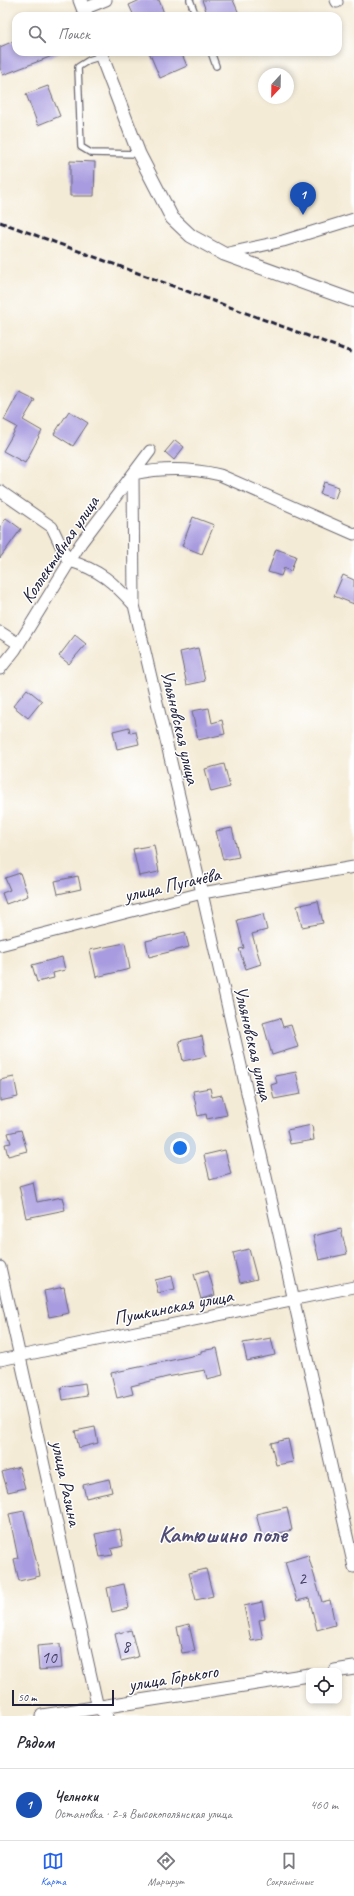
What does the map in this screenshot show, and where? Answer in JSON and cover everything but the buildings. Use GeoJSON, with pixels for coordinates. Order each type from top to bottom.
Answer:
{"type":"FeatureCollection","features":[{"type":"Feature","properties":{"kind":"street"},"geometry":{"type":"LineString","coordinates":[[83,8],[106,0]]}},
{"type":"Feature","properties":{"kind":"street"},"geometry":{"type":"LineString","coordinates":[[102,56],[139,154],[172,218],[191,236],[224,254],[354,301]]}},
{"type":"Feature","properties":{"kind":"street"},"geometry":{"type":"LineString","coordinates":[[224,254],[283,241],[354,219]]}},
{"type":"Feature","properties":{"kind":"street","name":"Коллективная улица"},"geometry":{"type":"LineString","coordinates":[[0,670],[19,644],[81,543],[150,451]]}},
{"type":"Feature","properties":{"kind":"street"},"geometry":{"type":"LineString","coordinates":[[134,605],[133,474],[155,469],[201,470],[220,475],[354,534]]}},
{"type":"Feature","properties":{"kind":"street"},"geometry":{"type":"LineString","coordinates":[[0,492],[52,526],[69,562]]}},
{"type":"Feature","properties":{"kind":"street","name":"Ульяновская улица"},"geometry":{"type":"LineString","coordinates":[[69,562],[86,566],[112,581],[134,605],[202,893],[354,1567]]}},
{"type":"Feature","properties":{"kind":"street"},"geometry":{"type":"LineString","coordinates":[[0,632],[19,644]]}},
{"type":"Feature","properties":{"kind":"street","name":"улица Пугачёва"},"geometry":{"type":"LineString","coordinates":[[0,945],[202,893],[354,867]]}},
{"type":"Feature","properties":{"kind":"street","name":"улица Разина"},"geometry":{"type":"LineString","coordinates":[[0,1267],[103,1712]]}},
{"type":"Feature","properties":{"kind":"street","name":"Пушкинская улица"},"geometry":{"type":"LineString","coordinates":[[0,1360],[354,1288]]}},
{"type":"Feature","properties":{"kind":"street"},"geometry":{"type":"LineString","coordinates":[[342,1670],[354,1668]]}},
{"type":"Feature","properties":{"kind":"street","name":"улица Горького"},"geometry":{"type":"LineString","coordinates":[[43,1716],[103,1712],[306,1676]]}},
{"type":"Feature","properties":{"kind":"lane"},"geometry":{"type":"LineString","coordinates":[[190,0],[194,12]]}},
{"type":"Feature","properties":{"kind":"lane"},"geometry":{"type":"LineString","coordinates":[[97,56],[78,67],[81,147],[91,153],[139,154]]}},
{"type":"Feature","properties":{"kind":"lane"},"geometry":{"type":"LineString","coordinates":[[212,56],[216,66]]}},
{"type":"Feature","properties":{"kind":"railway"},"geometry":{"type":"LineString","coordinates":[[0,222],[354,353]]}},
{"type":"Feature","properties":{"kind":"place","name":"Челноки"},"geometry":{"type":"Point","coordinates":[303,215]}},
{"type":"Feature","properties":{"kind":"district","name":"Катюшино поле"},"geometry":{"type":"Point","coordinates":[223,1534]}}]}
